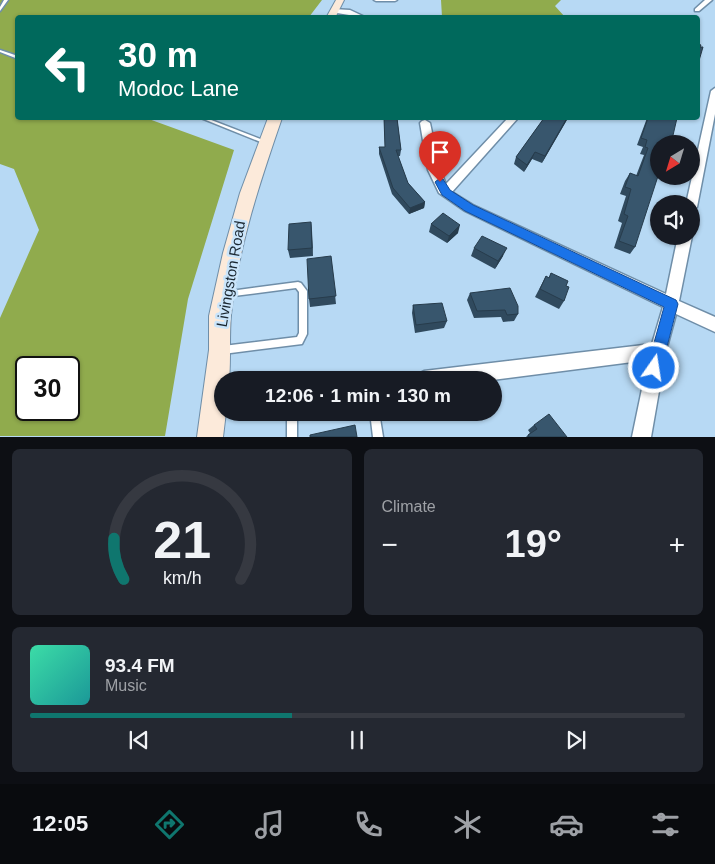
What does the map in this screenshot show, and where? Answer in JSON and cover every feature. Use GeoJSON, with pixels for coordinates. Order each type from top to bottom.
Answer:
{"type":"FeatureCollection","features":[{"type":"Feature","properties":{"kind":"main road"},"geometry":{"type":"LineString","coordinates":[[332,14],[340,0]]}},
{"type":"Feature","properties":{"kind":"main road","name":"Livingston Road"},"geometry":{"type":"LineString","coordinates":[[219,371],[220,316],[232,253],[265,142],[274,120]]}},
{"type":"Feature","properties":{"kind":"street"},"geometry":{"type":"LineString","coordinates":[[697,10],[709,0]]}},
{"type":"Feature","properties":{"kind":"street"},"geometry":{"type":"LineString","coordinates":[[332,14],[350,12],[357,15]]}},
{"type":"Feature","properties":{"kind":"street"},"geometry":{"type":"LineString","coordinates":[[693,195],[715,91]]}},
{"type":"Feature","properties":{"kind":"street"},"geometry":{"type":"LineString","coordinates":[[445,193],[511,120]]}},
{"type":"Feature","properties":{"kind":"street"},"geometry":{"type":"LineString","coordinates":[[425,122],[434,170],[445,193],[469,208],[715,325]]}},
{"type":"Feature","properties":{"kind":"street"},"geometry":{"type":"LineString","coordinates":[[641,436],[658,351],[671,304],[683,245]]}},
{"type":"Feature","properties":{"kind":"street"},"geometry":{"type":"LineString","coordinates":[[497,371],[658,351]]}},
{"type":"Feature","properties":{"kind":"lane"},"geometry":{"type":"LineString","coordinates":[[0,10],[6,0]]}},
{"type":"Feature","properties":{"kind":"lane"},"geometry":{"type":"LineString","coordinates":[[376,0],[396,0]]}},
{"type":"Feature","properties":{"kind":"lane"},"geometry":{"type":"LineString","coordinates":[[0,51],[15,57]]}},
{"type":"Feature","properties":{"kind":"lane"},"geometry":{"type":"LineString","coordinates":[[209,120],[265,142]]}},
{"type":"Feature","properties":{"kind":"lane"},"geometry":{"type":"LineString","coordinates":[[220,350],[299,341],[303,334],[303,291],[298,285],[225,294]]}},
{"type":"Feature","properties":{"kind":"lane"},"geometry":{"type":"LineString","coordinates":[[292,421],[292,436]]}},
{"type":"Feature","properties":{"kind":"lane"},"geometry":{"type":"LineString","coordinates":[[376,421],[378,436]]}},
{"type":"Feature","properties":{"kind":"green space"},"geometry":{"type":"Polygon","coordinates":[[[0,0],[322,0],[311,15],[15,15],[15,120],[152,120],[234,150],[188,299],[165,436],[0,436],[0,318],[39,230],[14,169],[0,164],[0,0]]]}},
{"type":"Feature","properties":{"kind":"green space"},"geometry":{"type":"Polygon","coordinates":[[[441,0],[561,0],[555,6],[563,15],[442,15],[441,0]]]}},
{"type":"Feature","properties":{"kind":"building"},"geometry":{"type":"Polygon","coordinates":[[[384,120],[397,120],[401,150],[396,150],[408,183],[425,202],[410,208],[393,188],[379,147],[385,147],[384,120]]]}},
{"type":"Feature","properties":{"kind":"building"},"geometry":{"type":"Polygon","coordinates":[[[543,120],[566,120],[545,156],[535,152],[527,165],[516,157],[543,120]]]}},
{"type":"Feature","properties":{"kind":"building"},"geometry":{"type":"Polygon","coordinates":[[[647,120],[677,120],[673,135],[650,135],[650,185],[655,185],[652,195],[650,195],[650,201],[635,247],[619,241],[628,216],[624,214],[631,189],[625,187],[630,173],[638,176],[648,148],[645,147],[647,140],[641,138],[647,120]]]}},
{"type":"Feature","properties":{"kind":"building"},"geometry":{"type":"Polygon","coordinates":[[[443,213],[460,225],[449,236],[431,224],[443,213]]]}},
{"type":"Feature","properties":{"kind":"building"},"geometry":{"type":"Polygon","coordinates":[[[311,222],[312,248],[288,250],[289,224],[311,222]]]}},
{"type":"Feature","properties":{"kind":"building"},"geometry":{"type":"Polygon","coordinates":[[[482,236],[507,248],[498,261],[474,248],[482,236]]]}},
{"type":"Feature","properties":{"kind":"building"},"geometry":{"type":"Polygon","coordinates":[[[331,256],[336,296],[309,299],[307,259],[331,256]]]}},
{"type":"Feature","properties":{"kind":"building"},"geometry":{"type":"Polygon","coordinates":[[[551,273],[568,281],[566,286],[569,287],[564,301],[540,289],[546,276],[549,278],[551,273]]]}},
{"type":"Feature","properties":{"kind":"building"},"geometry":{"type":"Polygon","coordinates":[[[510,288],[518,306],[518,314],[507,315],[505,310],[477,311],[470,293],[510,288]]]}},
{"type":"Feature","properties":{"kind":"building"},"geometry":{"type":"Polygon","coordinates":[[[442,303],[447,321],[416,325],[413,305],[442,303]]]}},
{"type":"Feature","properties":{"kind":"building"},"geometry":{"type":"Polygon","coordinates":[[[549,414],[567,437],[529,437],[528,435],[537,429],[534,425],[549,414]]]}},
{"type":"Feature","properties":{"kind":"building"},"geometry":{"type":"Polygon","coordinates":[[[355,425],[357,437],[310,437],[310,435],[355,425]]]}},
{"type":"Feature","properties":{"kind":"route"},"geometry":{"type":"LineString","coordinates":[[440,182],[445,193],[469,208],[671,304],[654,368]]}}]}
